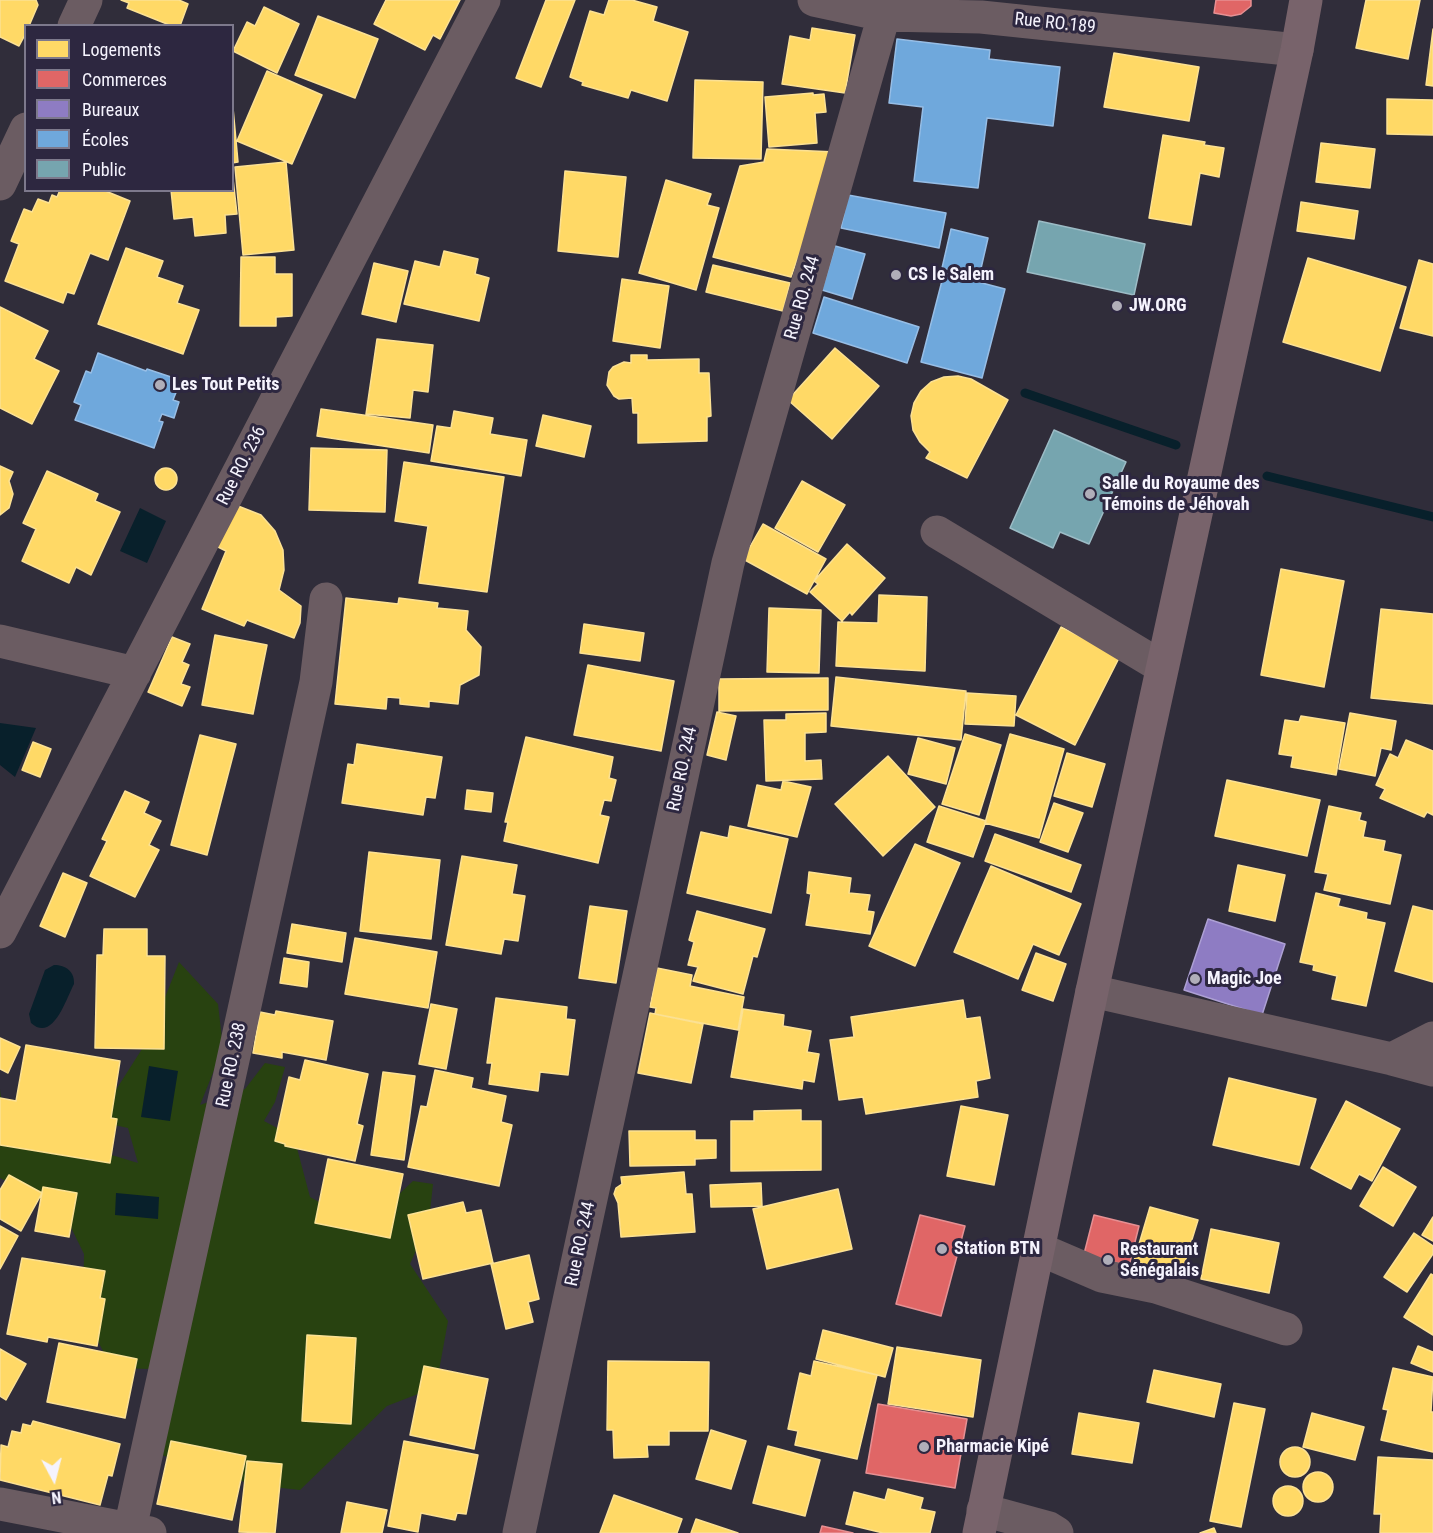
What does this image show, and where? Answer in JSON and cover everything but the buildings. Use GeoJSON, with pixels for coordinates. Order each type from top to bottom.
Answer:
{"type":"FeatureCollection","features":[{"type":"Feature","properties":{"kind":"main road"},"geometry":{"type":"LineString","coordinates":[[981,1521],[1092,992],[1306,0]]}},
{"type":"Feature","properties":{"kind":"street"},"geometry":{"type":"LineString","coordinates":[[75,24],[86,0]]}},
{"type":"Feature","properties":{"kind":"street","name":"Rue RO. 236"},"geometry":{"type":"LineString","coordinates":[[0,932],[484,0]]}},
{"type":"Feature","properties":{"kind":"street","name":"Rue RO.189"},"geometry":{"type":"LineString","coordinates":[[814,0],[884,15],[983,8],[1297,50]]}},
{"type":"Feature","properties":{"kind":"street","name":"Rue RO. 244"},"geometry":{"type":"LineString","coordinates":[[519,1533],[728,563],[884,15]]}},
{"type":"Feature","properties":{"kind":"street"},"geometry":{"type":"LineString","coordinates":[[0,184],[24,133]]}},
{"type":"Feature","properties":{"kind":"street"},"geometry":{"type":"LineString","coordinates":[[937,532],[1162,667]]}},
{"type":"Feature","properties":{"kind":"street","name":"Rue RO. 238"},"geometry":{"type":"LineString","coordinates":[[141,1531],[316,682],[326,599]]}},
{"type":"Feature","properties":{"kind":"street"},"geometry":{"type":"LineString","coordinates":[[0,642],[135,673]]}},
{"type":"Feature","properties":{"kind":"street"},"geometry":{"type":"LineString","coordinates":[[1092,992],[1433,1070]]}},
{"type":"Feature","properties":{"kind":"street"},"geometry":{"type":"LineString","coordinates":[[1392,1059],[1433,1038]]}},
{"type":"Feature","properties":{"kind":"street"},"geometry":{"type":"LineString","coordinates":[[1039,1249],[1102,1276],[1156,1287],[1286,1329]]}},
{"type":"Feature","properties":{"kind":"street"},"geometry":{"type":"LineString","coordinates":[[0,1504],[141,1531]]}},
{"type":"Feature","properties":{"kind":"street"},"geometry":{"type":"LineString","coordinates":[[981,1521],[1049,1528],[1057,1533]]}},
{"type":"Feature","properties":{"kind":"green space"},"geometry":{"type":"Polygon","coordinates":[[[179,962],[218,1004],[223,1048],[200,1105],[245,1089],[265,1063],[285,1067],[275,1102],[264,1121],[294,1137],[310,1197],[345,1216],[376,1216],[413,1181],[433,1184],[429,1221],[410,1264],[448,1321],[436,1387],[387,1406],[300,1490],[263,1486],[211,1474],[157,1453],[151,1369],[112,1368],[83,1313],[84,1254],[63,1211],[0,1178],[0,1089],[5,1132],[95,1150],[138,1163],[128,1128],[96,1121],[149,1038],[179,962]]]}},
{"type":"Feature","properties":{"kind":"water"},"geometry":{"type":"Polygon","coordinates":[[[140,508],[166,521],[147,563],[120,551],[140,508]]]}},
{"type":"Feature","properties":{"kind":"water"},"geometry":{"type":"Polygon","coordinates":[[[0,723],[36,728],[15,777],[0,765],[0,723]]]}},
{"type":"Feature","properties":{"kind":"water"},"geometry":{"type":"Polygon","coordinates":[[[54,965],[69,970],[74,984],[58,1017],[46,1027],[39,1028],[31,1023],[29,1014],[45,970],[54,965]]]}},
{"type":"Feature","properties":{"kind":"water"},"geometry":{"type":"Polygon","coordinates":[[[149,1066],[178,1071],[170,1121],[141,1117],[149,1066]]]}},
{"type":"Feature","properties":{"kind":"water"},"geometry":{"type":"Polygon","coordinates":[[[116,1193],[159,1197],[158,1219],[115,1215],[116,1193]]]}},
{"type":"Feature","properties":{"kind":"waterway"},"geometry":{"type":"LineString","coordinates":[[1025,393],[1176,445]]}},
{"type":"Feature","properties":{"kind":"waterway"},"geometry":{"type":"LineString","coordinates":[[1267,476],[1433,517]]}},
{"type":"Feature","properties":{"kind":"place","name":"CS le Salem"},"geometry":{"type":"Point","coordinates":[896,275]}},
{"type":"Feature","properties":{"kind":"place","name":"JW.ORG"},"geometry":{"type":"Point","coordinates":[1117,306]}},
{"type":"Feature","properties":{"kind":"place","name":"Les Tout Petits"},"geometry":{"type":"Point","coordinates":[160,385]}},
{"type":"Feature","properties":{"kind":"place","name":"Salle du Royaume des Témoins de Jéhovah"},"geometry":{"type":"Point","coordinates":[1090,494]}},
{"type":"Feature","properties":{"kind":"place","name":"Magic Joe"},"geometry":{"type":"Point","coordinates":[1195,979]}},
{"type":"Feature","properties":{"kind":"place","name":"Station BTN"},"geometry":{"type":"Point","coordinates":[942,1249]}},
{"type":"Feature","properties":{"kind":"place","name":"Restaurant Sénégalais"},"geometry":{"type":"Point","coordinates":[1108,1260]}},
{"type":"Feature","properties":{"kind":"place","name":"Pharmacie Kipé"},"geometry":{"type":"Point","coordinates":[924,1447]}}]}
